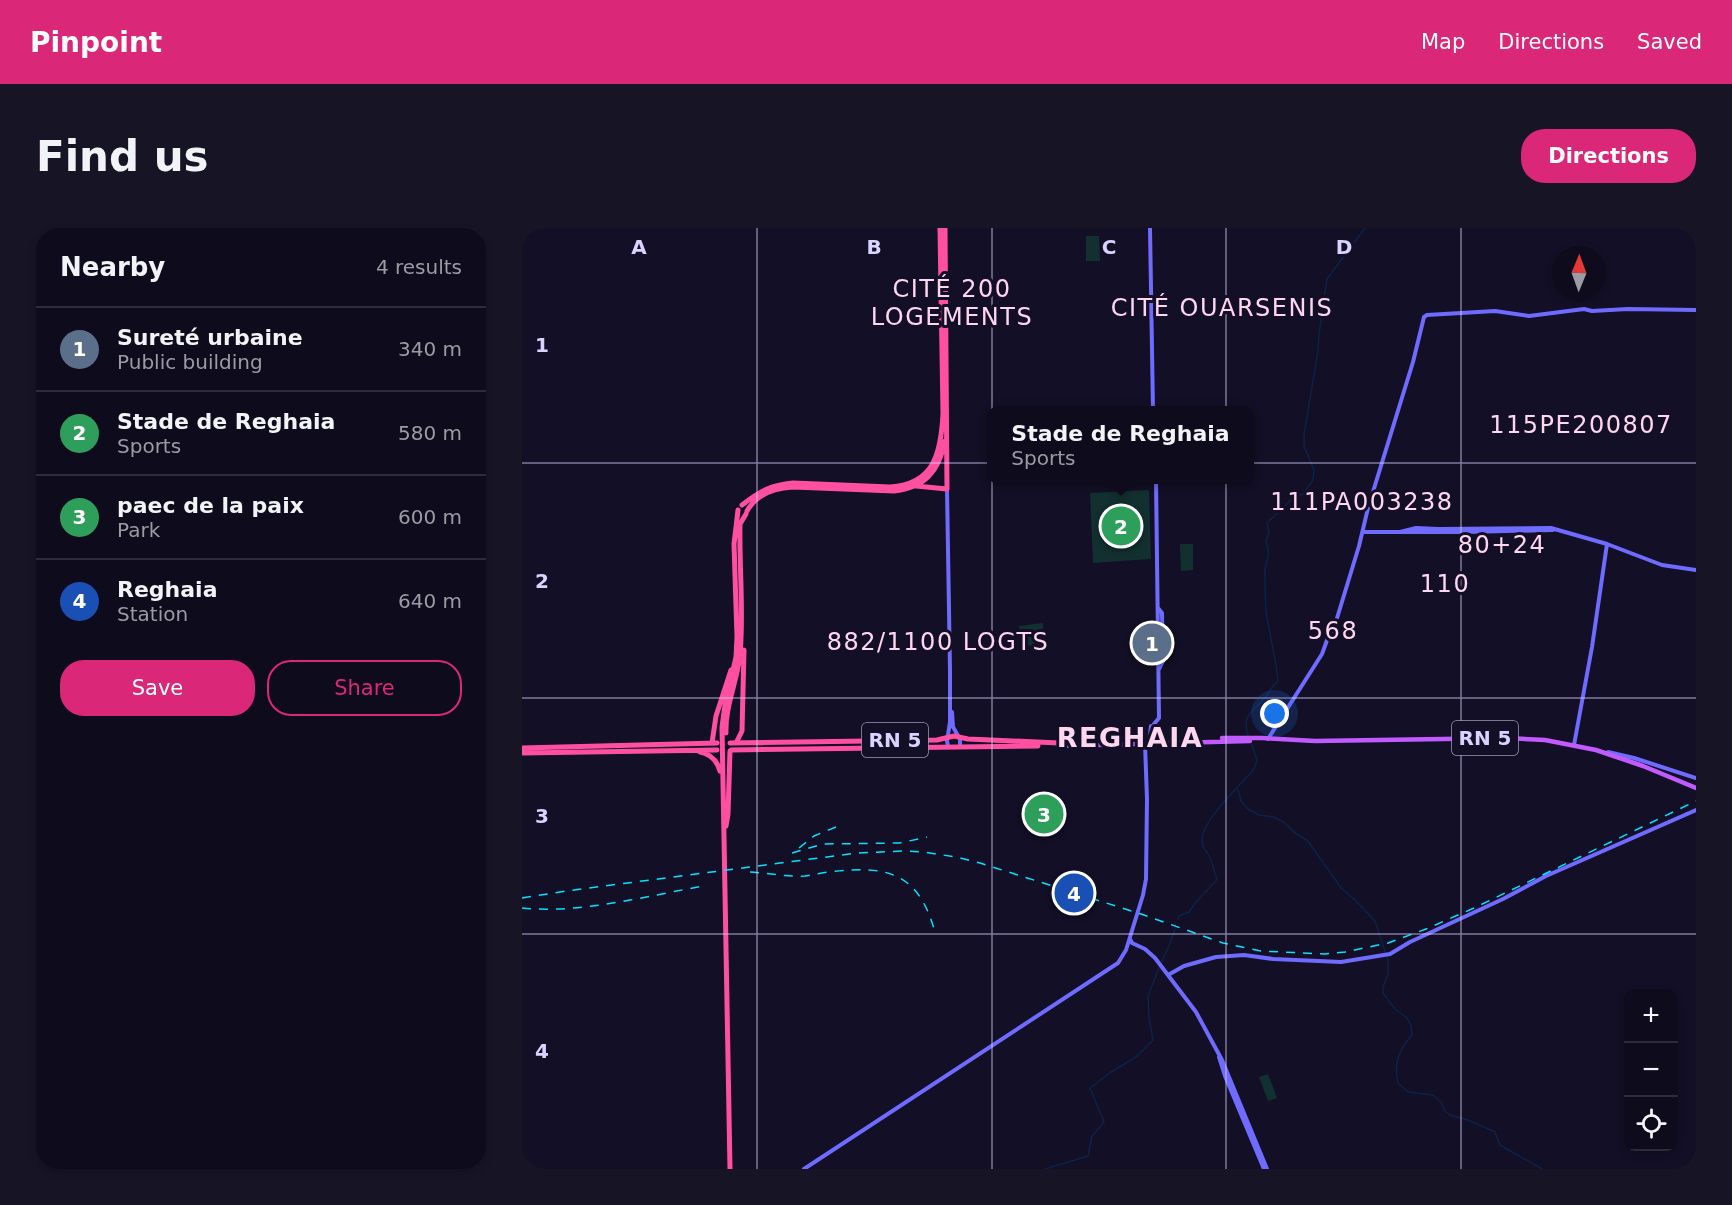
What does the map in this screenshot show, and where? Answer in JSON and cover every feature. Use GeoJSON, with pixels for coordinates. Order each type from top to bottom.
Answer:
{"type":"FeatureCollection","features":[{"type":"Feature","properties":{"kind":"highway"},"geometry":{"type":"LineString","coordinates":[[729,763],[737,755],[747,750],[747,742],[742,731],[744,644],[739,620],[734,544],[740,508],[763,490],[783,484],[890,488],[914,483],[930,469],[939,449],[943,414],[940,228]]}},
{"type":"Feature","properties":{"kind":"highway"},"geometry":{"type":"LineString","coordinates":[[916,486],[947,489],[945,228]]}},
{"type":"Feature","properties":{"kind":"highway"},"geometry":{"type":"LineString","coordinates":[[731,1169],[724,705],[736,657],[739,620],[740,524],[750,505],[761,495],[782,488],[894,491],[916,486],[936,468],[944,444],[947,425]]}},
{"type":"Feature","properties":{"kind":"highway"},"geometry":{"type":"LineString","coordinates":[[740,508],[747,507],[747,512]]}},
{"type":"Feature","properties":{"kind":"highway"},"geometry":{"type":"LineString","coordinates":[[725,827],[720,813],[720,769],[716,747],[716,716],[733,661],[739,620]]}},
{"type":"Feature","properties":{"kind":"highway"},"geometry":{"type":"LineString","coordinates":[[725,827],[728,814],[730,751],[742,731]]}},
{"type":"Feature","properties":{"kind":"highway","name":"RN 5"},"geometry":{"type":"LineString","coordinates":[[733,743],[937,740],[958,737],[968,743]]}},
{"type":"Feature","properties":{"kind":"highway"},"geometry":{"type":"LineString","coordinates":[[716,747],[720,740],[724,739],[733,743]]}},
{"type":"Feature","properties":{"kind":"highway","name":"RN 5"},"geometry":{"type":"LineString","coordinates":[[730,751],[960,746],[968,743],[1059,745]]}},
{"type":"Feature","properties":{"kind":"highway"},"geometry":{"type":"LineString","coordinates":[[522,753],[686,750],[702,747]]}},
{"type":"Feature","properties":{"kind":"highway"},"geometry":{"type":"LineString","coordinates":[[522,748],[716,747],[722,754],[730,751]]}},
{"type":"Feature","properties":{"kind":"highway"},"geometry":{"type":"LineString","coordinates":[[686,750],[710,755],[720,769]]}},
{"type":"Feature","properties":{"kind":"main road","name":"RN 5"},"geometry":{"type":"LineString","coordinates":[[1059,745],[1256,739],[1315,741],[1516,738],[1550,741],[1596,750],[1643,766],[1695,788]]}},
{"type":"Feature","properties":{"kind":"street"},"geometry":{"type":"LineString","coordinates":[[1150,228],[1153,406]]}},
{"type":"Feature","properties":{"kind":"street"},"geometry":{"type":"LineString","coordinates":[[1268,739],[1322,654],[1330,632],[1334,628],[1413,362],[1424,317],[1486,311],[1502,311],[1529,316],[1584,309],[1592,311],[1696,310]]}},
{"type":"Feature","properties":{"kind":"street"},"geometry":{"type":"LineString","coordinates":[[804,1169],[1110,969],[1122,957],[1144,891],[1147,862],[1149,744],[1157,720],[1159,669],[1163,661],[1162,613],[1158,608],[1156,484]]}},
{"type":"Feature","properties":{"kind":"street"},"geometry":{"type":"LineString","coordinates":[[947,489],[950,670],[948,746]]}},
{"type":"Feature","properties":{"kind":"street"},"geometry":{"type":"LineString","coordinates":[[1363,532],[1554,530],[1607,544],[1658,564],[1696,570]]}},
{"type":"Feature","properties":{"kind":"street"},"geometry":{"type":"LineString","coordinates":[[1574,745],[1607,544]]}},
{"type":"Feature","properties":{"kind":"street"},"geometry":{"type":"LineString","coordinates":[[950,670],[953,727],[960,740],[960,746]]}},
{"type":"Feature","properties":{"kind":"street"},"geometry":{"type":"LineString","coordinates":[[1596,750],[1634,758],[1696,778]]}},
{"type":"Feature","properties":{"kind":"street"},"geometry":{"type":"LineString","coordinates":[[1168,975],[1184,966],[1216,957],[1244,956],[1341,962],[1390,954],[1546,876],[1696,810]]}},
{"type":"Feature","properties":{"kind":"street"},"geometry":{"type":"LineString","coordinates":[[1129,938],[1132,943],[1145,949],[1155,958],[1196,1012],[1218,1054],[1225,1077],[1266,1169]]}},
{"type":"Feature","properties":{"kind":"street"},"geometry":{"type":"LineString","coordinates":[[1125,950],[1138,946]]}},
{"type":"Feature","properties":{"kind":"green space"},"geometry":{"type":"Polygon","coordinates":[[[1086,236],[1099,236],[1100,261],[1086,261],[1086,236]]]}},
{"type":"Feature","properties":{"kind":"green space"},"geometry":{"type":"Polygon","coordinates":[[[1149,490],[1151,559],[1093,563],[1090,493],[1149,490]]]}},
{"type":"Feature","properties":{"kind":"green space"},"geometry":{"type":"Polygon","coordinates":[[[1180,544],[1193,544],[1193,570],[1181,571],[1180,544]]]}},
{"type":"Feature","properties":{"kind":"green space"},"geometry":{"type":"Polygon","coordinates":[[[1043,623],[1044,645],[1020,646],[1019,626],[1043,623]]]}},
{"type":"Feature","properties":{"kind":"green space"},"geometry":{"type":"Polygon","coordinates":[[[1268,1074],[1277,1098],[1268,1101],[1259,1077],[1268,1074]]]}},
{"type":"Feature","properties":{"kind":"waterway"},"geometry":{"type":"LineString","coordinates":[[1248,736],[1246,722],[1250,713],[1278,681],[1266,611],[1265,573],[1268,555],[1266,541],[1269,533],[1267,523],[1293,498],[1303,494],[1313,480],[1314,470],[1304,446],[1304,434],[1327,279],[1365,228]]}},
{"type":"Feature","properties":{"kind":"waterway"},"geometry":{"type":"LineString","coordinates":[[1178,919],[1179,916],[1189,912],[1217,879],[1202,840],[1208,823],[1215,813],[1254,769],[1257,760],[1251,743]]}},
{"type":"Feature","properties":{"kind":"waterway"},"geometry":{"type":"LineString","coordinates":[[1238,790],[1241,801],[1248,809],[1259,815],[1274,817],[1307,840],[1342,889],[1375,921],[1388,960],[1388,974],[1383,993],[1411,1025],[1412,1035],[1401,1051],[1397,1063],[1398,1083],[1408,1092],[1433,1095],[1450,1115],[1495,1132],[1500,1145],[1542,1169]]}},
{"type":"Feature","properties":{"kind":"waterway"},"geometry":{"type":"LineString","coordinates":[[1161,963],[1175,929]]}},
{"type":"Feature","properties":{"kind":"waterway"},"geometry":{"type":"LineString","coordinates":[[1045,1169],[1088,1156],[1092,1136],[1104,1122],[1090,1088],[1136,1057],[1153,1040],[1148,996],[1159,968]]}},
{"type":"Feature","properties":{"kind":"railway"},"geometry":{"type":"LineString","coordinates":[[522,898],[857,853],[923,852],[980,863],[1141,914],[1223,943],[1261,951],[1325,954],[1388,943],[1426,929],[1696,801]]}},
{"type":"Feature","properties":{"kind":"railway"},"geometry":{"type":"LineString","coordinates":[[799,848],[814,836],[836,827]]}},
{"type":"Feature","properties":{"kind":"railway"},"geometry":{"type":"LineString","coordinates":[[792,853],[823,844],[900,843],[927,837]]}},
{"type":"Feature","properties":{"kind":"railway"},"geometry":{"type":"LineString","coordinates":[[750,872],[805,876],[867,870],[897,876],[909,884],[919,896],[935,932]]}},
{"type":"Feature","properties":{"kind":"railway"},"geometry":{"type":"LineString","coordinates":[[522,908],[590,906],[704,886]]}},
{"type":"Feature","properties":{"kind":"place","name":"Stade de Reghaia"},"geometry":{"type":"Point","coordinates":[1121,526]}},
{"type":"Feature","properties":{"kind":"place","name":"Sureté urbaine"},"geometry":{"type":"Point","coordinates":[1152,643]}},
{"type":"Feature","properties":{"kind":"place","name":"paec de la paix"},"geometry":{"type":"Point","coordinates":[1044,814]}},
{"type":"Feature","properties":{"kind":"place","name":"Reghaia"},"geometry":{"type":"Point","coordinates":[1074,893]}},
{"type":"Feature","properties":{"kind":"district","name":"CITÉ 200 LOGEMENTS"},"geometry":{"type":"Point","coordinates":[952,303]}},
{"type":"Feature","properties":{"kind":"district","name":"CITÉ OUARSENIS"},"geometry":{"type":"Point","coordinates":[1222,308]}},
{"type":"Feature","properties":{"kind":"district","name":"115PE200807"},"geometry":{"type":"Point","coordinates":[1581,425]}},
{"type":"Feature","properties":{"kind":"district","name":"111PA003238"},"geometry":{"type":"Point","coordinates":[1362,502]}},
{"type":"Feature","properties":{"kind":"district","name":"80+24"},"geometry":{"type":"Point","coordinates":[1502,545]}},
{"type":"Feature","properties":{"kind":"district","name":"110"},"geometry":{"type":"Point","coordinates":[1445,584]}},
{"type":"Feature","properties":{"kind":"district","name":"568"},"geometry":{"type":"Point","coordinates":[1333,631]}},
{"type":"Feature","properties":{"kind":"district","name":"882/1100 LOGTS"},"geometry":{"type":"Point","coordinates":[938,642]}},
{"type":"Feature","properties":{"kind":"district","name":"REGHAIA"},"geometry":{"type":"Point","coordinates":[1130,738]}}]}
